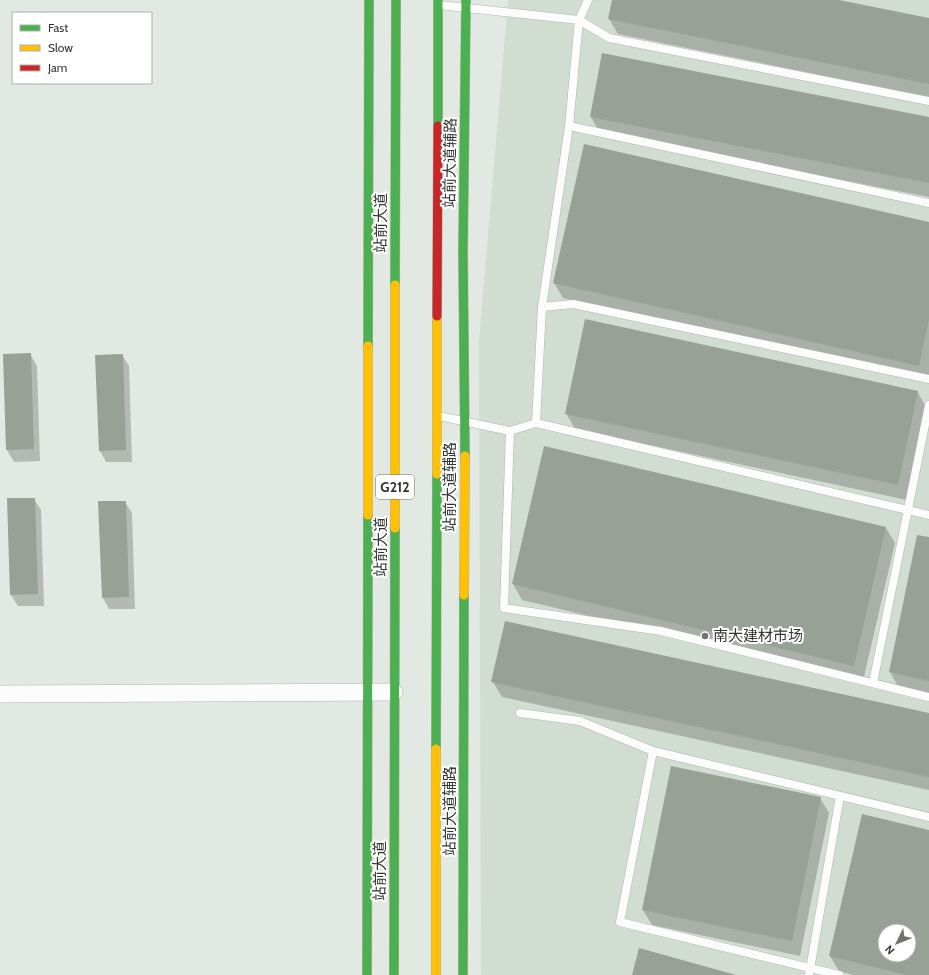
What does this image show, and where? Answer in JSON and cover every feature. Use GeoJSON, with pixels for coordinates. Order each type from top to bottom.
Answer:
{"type":"FeatureCollection","features":[{"type":"Feature","properties":{"kind":"main road"},"geometry":{"type":"LineString","coordinates":[[367,975],[369,0]]}},
{"type":"Feature","properties":{"kind":"main road","name":"站前大道"},"geometry":{"type":"LineString","coordinates":[[394,975],[396,0]]}},
{"type":"Feature","properties":{"kind":"main road"},"geometry":{"type":"LineString","coordinates":[[436,975],[438,2]]}},
{"type":"Feature","properties":{"kind":"main road","name":"站前大道辅路"},"geometry":{"type":"LineString","coordinates":[[463,975],[465,421],[463,252],[466,4]]}},
{"type":"Feature","properties":{"kind":"street"},"geometry":{"type":"LineString","coordinates":[[0,694],[394,692]]}},
{"type":"Feature","properties":{"kind":"lane"},"geometry":{"type":"LineString","coordinates":[[536,423],[542,307],[569,126],[579,20],[588,0]]}},
{"type":"Feature","properties":{"kind":"lane"},"geometry":{"type":"LineString","coordinates":[[438,2],[466,4],[579,20],[609,38],[929,100]]}},
{"type":"Feature","properties":{"kind":"lane"},"geometry":{"type":"LineString","coordinates":[[569,126],[929,203]]}},
{"type":"Feature","properties":{"kind":"lane"},"geometry":{"type":"LineString","coordinates":[[542,307],[573,304],[929,379]]}},
{"type":"Feature","properties":{"kind":"lane"},"geometry":{"type":"LineString","coordinates":[[873,683],[929,405]]}},
{"type":"Feature","properties":{"kind":"lane"},"geometry":{"type":"LineString","coordinates":[[438,416],[510,431],[536,423],[929,515]]}},
{"type":"Feature","properties":{"kind":"lane"},"geometry":{"type":"LineString","coordinates":[[510,431],[504,608],[661,631],[929,697]]}},
{"type":"Feature","properties":{"kind":"lane"},"geometry":{"type":"LineString","coordinates":[[520,713],[580,721],[653,751],[929,817]]}},
{"type":"Feature","properties":{"kind":"lane"},"geometry":{"type":"LineString","coordinates":[[653,751],[620,922],[810,972],[839,975]]}},
{"type":"Feature","properties":{"kind":"lane"},"geometry":{"type":"LineString","coordinates":[[810,972],[840,796]]}},
{"type":"Feature","properties":{"kind":"shaded area","name":"南大建材市场"},"geometry":{"type":"Polygon","coordinates":[[[508,0],[929,0],[929,975],[481,975],[479,341],[508,0]]]}},
{"type":"Feature","properties":{"kind":"building"},"geometry":{"type":"Polygon","coordinates":[[[612,0],[839,0],[929,18],[929,84],[608,19],[612,0]]]}},
{"type":"Feature","properties":{"kind":"building"},"geometry":{"type":"Polygon","coordinates":[[[602,53],[929,117],[929,183],[590,117],[602,53]]]}},
{"type":"Feature","properties":{"kind":"building"},"geometry":{"type":"Polygon","coordinates":[[[584,144],[929,222],[929,319],[919,366],[553,283],[584,144]]]}},
{"type":"Feature","properties":{"kind":"building"},"geometry":{"type":"Polygon","coordinates":[[[585,319],[918,391],[898,485],[565,414],[585,319]]]}},
{"type":"Feature","properties":{"kind":"building"},"geometry":{"type":"Polygon","coordinates":[[[31,353],[34,449],[6,450],[3,354],[31,353]]]}},
{"type":"Feature","properties":{"kind":"building"},"geometry":{"type":"Polygon","coordinates":[[[123,354],[126,450],[99,451],[95,355],[123,354]]]}},
{"type":"Feature","properties":{"kind":"building"},"geometry":{"type":"Polygon","coordinates":[[[544,446],[886,527],[854,666],[512,584],[544,446]]]}},
{"type":"Feature","properties":{"kind":"building"},"geometry":{"type":"Polygon","coordinates":[[[7,498],[35,498],[38,594],[10,595],[7,498]]]}},
{"type":"Feature","properties":{"kind":"building"},"geometry":{"type":"Polygon","coordinates":[[[98,501],[126,501],[129,597],[102,598],[98,501]]]}},
{"type":"Feature","properties":{"kind":"building"},"geometry":{"type":"Polygon","coordinates":[[[917,535],[929,537],[929,681],[889,672],[917,535]]]}},
{"type":"Feature","properties":{"kind":"building"},"geometry":{"type":"Polygon","coordinates":[[[505,621],[929,713],[929,777],[491,682],[505,621]]]}},
{"type":"Feature","properties":{"kind":"building"},"geometry":{"type":"Polygon","coordinates":[[[671,766],[821,797],[792,941],[642,910],[671,766]]]}},
{"type":"Feature","properties":{"kind":"building"},"geometry":{"type":"Polygon","coordinates":[[[862,814],[929,830],[929,975],[907,975],[829,956],[862,814]]]}},
{"type":"Feature","properties":{"kind":"building"},"geometry":{"type":"Polygon","coordinates":[[[639,948],[736,975],[632,975],[639,948]]]}},
{"type":"Feature","properties":{"kind":"traffic: fast"},"geometry":{"type":"LineString","coordinates":[[368,346],[369,0]]}},
{"type":"Feature","properties":{"kind":"traffic: fast"},"geometry":{"type":"LineString","coordinates":[[395,285],[396,0]]}},
{"type":"Feature","properties":{"kind":"traffic: fast"},"geometry":{"type":"LineString","coordinates":[[438,0],[438,126]]}},
{"type":"Feature","properties":{"kind":"traffic: fast"},"geometry":{"type":"LineString","coordinates":[[465,456],[463,252],[466,0]]}},
{"type":"Feature","properties":{"kind":"traffic: fast"},"geometry":{"type":"LineString","coordinates":[[436,749],[437,474]]}},
{"type":"Feature","properties":{"kind":"traffic: fast"},"geometry":{"type":"LineString","coordinates":[[367,975],[368,515]]}},
{"type":"Feature","properties":{"kind":"traffic: fast"},"geometry":{"type":"LineString","coordinates":[[394,975],[395,528]]}},
{"type":"Feature","properties":{"kind":"traffic: fast"},"geometry":{"type":"LineString","coordinates":[[463,975],[464,595]]}},
{"type":"Feature","properties":{"kind":"traffic: slow"},"geometry":{"type":"LineString","coordinates":[[395,285],[395,528]]}},
{"type":"Feature","properties":{"kind":"traffic: slow"},"geometry":{"type":"LineString","coordinates":[[437,316],[437,474]]}},
{"type":"Feature","properties":{"kind":"traffic: slow"},"geometry":{"type":"LineString","coordinates":[[368,346],[368,515]]}},
{"type":"Feature","properties":{"kind":"traffic: slow"},"geometry":{"type":"LineString","coordinates":[[464,595],[465,456]]}},
{"type":"Feature","properties":{"kind":"traffic: slow"},"geometry":{"type":"LineString","coordinates":[[436,749],[436,975]]}},
{"type":"Feature","properties":{"kind":"traffic: jam"},"geometry":{"type":"LineString","coordinates":[[437,316],[438,126]]}},
{"type":"Feature","properties":{"kind":"place","name":"南大建材市场"},"geometry":{"type":"Point","coordinates":[705,636]}}]}
